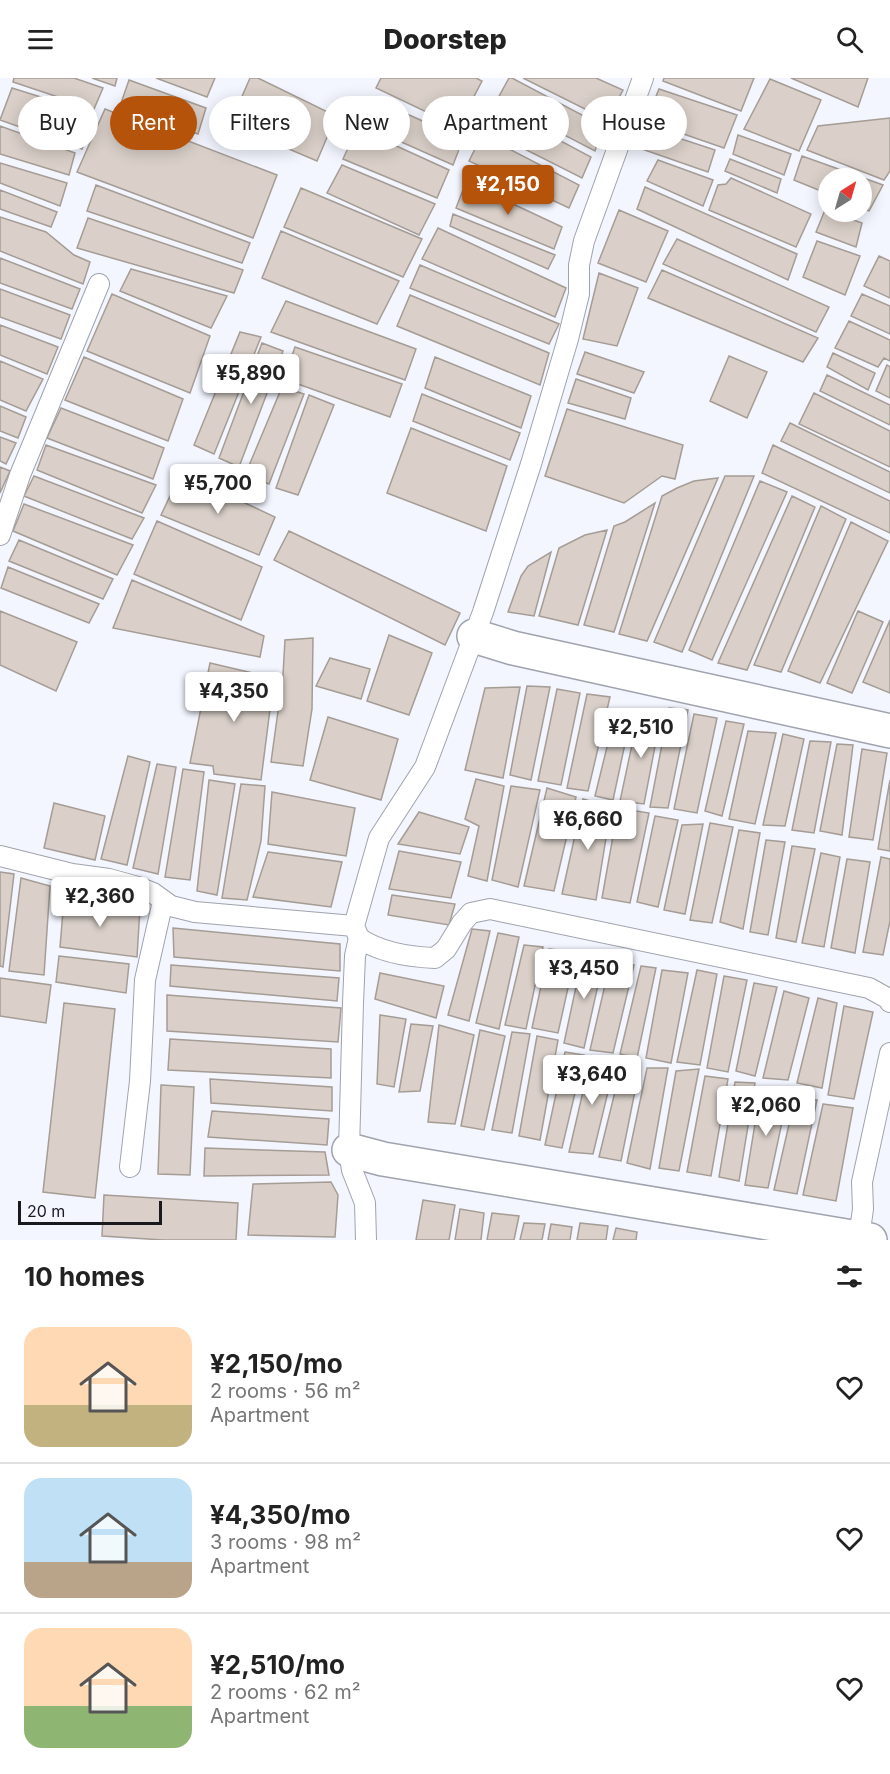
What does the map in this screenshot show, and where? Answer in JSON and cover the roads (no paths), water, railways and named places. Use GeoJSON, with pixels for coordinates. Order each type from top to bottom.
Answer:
{"type":"FeatureCollection","features":[{"type":"Feature","properties":{"kind":"street"},"geometry":{"type":"LineString","coordinates":[[474,636],[513,648],[890,731]]}},
{"type":"Feature","properties":{"kind":"street"},"geometry":{"type":"LineString","coordinates":[[349,1149],[383,1159],[865,1239]]}},
{"type":"Feature","properties":{"kind":"lane"},"geometry":{"type":"LineString","coordinates":[[366,1240],[365,1203],[352,1170],[349,1149],[356,932],[379,838],[425,767],[474,636],[531,464],[568,339],[579,294],[579,265],[584,241],[643,78]]}},
{"type":"Feature","properties":{"kind":"lane"},"geometry":{"type":"LineString","coordinates":[[0,535],[20,475],[99,284]]}},
{"type":"Feature","properties":{"kind":"lane"},"geometry":{"type":"LineString","coordinates":[[0,856],[72,874],[128,884],[153,893],[171,906],[195,912],[356,932],[372,947],[415,958],[435,958],[446,949],[471,913],[490,909],[869,988],[889,999],[890,1002]]}},
{"type":"Feature","properties":{"kind":"lane"},"geometry":{"type":"LineString","coordinates":[[130,1167],[140,1081],[145,980],[163,901]]}},
{"type":"Feature","properties":{"kind":"lane"},"geometry":{"type":"LineString","coordinates":[[865,1239],[862,1182],[890,1053]]}}]}
